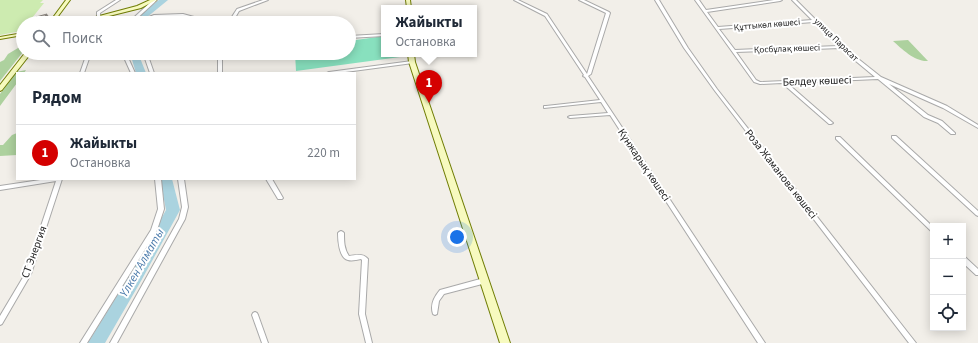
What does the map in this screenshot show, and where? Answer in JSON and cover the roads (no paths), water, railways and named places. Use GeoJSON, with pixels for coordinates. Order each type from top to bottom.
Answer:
{"type":"FeatureCollection","features":[{"type":"Feature","properties":{"kind":"street"},"geometry":{"type":"LineString","coordinates":[[56,16],[68,0]]}},
{"type":"Feature","properties":{"kind":"street"},"geometry":{"type":"LineString","coordinates":[[99,16],[98,13],[118,0]]}},
{"type":"Feature","properties":{"kind":"street"},"geometry":{"type":"LineString","coordinates":[[103,16],[139,7],[154,0]]}},
{"type":"Feature","properties":{"kind":"street"},"geometry":{"type":"LineString","coordinates":[[137,16],[154,0]]}},
{"type":"Feature","properties":{"kind":"street"},"geometry":{"type":"LineString","coordinates":[[234,16],[238,10],[266,0]]}},
{"type":"Feature","properties":{"kind":"street"},"geometry":{"type":"LineString","coordinates":[[581,0],[608,13],[595,59],[589,74],[585,76]]}},
{"type":"Feature","properties":{"kind":"street","name":"Роза Жаманова көшесі"},"geometry":{"type":"LineString","coordinates":[[657,0],[686,48],[716,90],[913,343]]}},
{"type":"Feature","properties":{"kind":"street"},"geometry":{"type":"LineString","coordinates":[[697,0],[733,51]]}},
{"type":"Feature","properties":{"kind":"street"},"geometry":{"type":"LineString","coordinates":[[706,11],[780,0]]}},
{"type":"Feature","properties":{"kind":"street","name":"улица Парасат"},"geometry":{"type":"LineString","coordinates":[[794,0],[841,47],[926,116],[940,122],[953,133]]}},
{"type":"Feature","properties":{"kind":"street","name":"Күнжарық көшесі"},"geometry":{"type":"LineString","coordinates":[[520,1],[546,15],[762,343]]}},
{"type":"Feature","properties":{"kind":"street"},"geometry":{"type":"LineString","coordinates":[[154,16],[187,16]]}},
{"type":"Feature","properties":{"kind":"street","name":"Құттыкөл көшесі"},"geometry":{"type":"LineString","coordinates":[[718,28],[816,21]]}},
{"type":"Feature","properties":{"kind":"street"},"geometry":{"type":"LineString","coordinates":[[356,36],[381,34]]}},
{"type":"Feature","properties":{"kind":"street"},"geometry":{"type":"LineString","coordinates":[[0,38],[16,35]]}},
{"type":"Feature","properties":{"kind":"street","name":"Қосбұлақ көшесі"},"geometry":{"type":"LineString","coordinates":[[733,51],[841,47]]}},
{"type":"Feature","properties":{"kind":"street","name":"Белдеу көшесі"},"geometry":{"type":"LineString","coordinates":[[733,51],[755,81],[760,83],[879,78]]}},
{"type":"Feature","properties":{"kind":"street"},"geometry":{"type":"LineString","coordinates":[[411,57],[505,343]]}},
{"type":"Feature","properties":{"kind":"street"},"geometry":{"type":"LineString","coordinates":[[0,89],[23,60]]}},
{"type":"Feature","properties":{"kind":"street"},"geometry":{"type":"LineString","coordinates":[[82,72],[86,60]]}},
{"type":"Feature","properties":{"kind":"street"},"geometry":{"type":"LineString","coordinates":[[127,60],[133,72]]}},
{"type":"Feature","properties":{"kind":"street"},"geometry":{"type":"LineString","coordinates":[[147,60],[152,72]]}},
{"type":"Feature","properties":{"kind":"street"},"geometry":{"type":"LineString","coordinates":[[220,60],[220,72]]}},
{"type":"Feature","properties":{"kind":"street"},"geometry":{"type":"LineString","coordinates":[[337,72],[412,62]]}},
{"type":"Feature","properties":{"kind":"street"},"geometry":{"type":"LineString","coordinates":[[879,78],[945,107],[978,127]]}},
{"type":"Feature","properties":{"kind":"street"},"geometry":{"type":"LineString","coordinates":[[783,82],[831,123]]}},
{"type":"Feature","properties":{"kind":"street"},"geometry":{"type":"LineString","coordinates":[[546,107],[602,101]]}},
{"type":"Feature","properties":{"kind":"street"},"geometry":{"type":"LineString","coordinates":[[570,116],[610,114]]}},
{"type":"Feature","properties":{"kind":"street"},"geometry":{"type":"LineString","coordinates":[[894,137],[978,214]]}},
{"type":"Feature","properties":{"kind":"street"},"geometry":{"type":"LineString","coordinates":[[838,138],[930,227]]}},
{"type":"Feature","properties":{"kind":"street"},"geometry":{"type":"LineString","coordinates":[[1,189],[53,180]]}},
{"type":"Feature","properties":{"kind":"street","name":"СТ Энергия"},"geometry":{"type":"LineString","coordinates":[[0,322],[28,274],[59,180]]}},
{"type":"Feature","properties":{"kind":"street"},"geometry":{"type":"LineString","coordinates":[[83,343],[154,230],[161,208],[158,180]]}},
{"type":"Feature","properties":{"kind":"street"},"geometry":{"type":"LineString","coordinates":[[113,343],[182,219],[186,207],[181,180]]}},
{"type":"Feature","properties":{"kind":"street"},"geometry":{"type":"LineString","coordinates":[[270,180],[280,198]]}},
{"type":"Feature","properties":{"kind":"street"},"geometry":{"type":"LineString","coordinates":[[341,234],[341,246],[345,256],[348,258],[362,257],[365,259],[362,314],[369,343]]}},
{"type":"Feature","properties":{"kind":"street"},"geometry":{"type":"LineString","coordinates":[[966,262],[978,273]]}},
{"type":"Feature","properties":{"kind":"street"},"geometry":{"type":"LineString","coordinates":[[435,312],[437,296],[442,292],[484,281]]}},
{"type":"Feature","properties":{"kind":"street"},"geometry":{"type":"LineString","coordinates":[[255,315],[265,343]]}},
{"type":"Feature","properties":{"kind":"waterway","name":"Үлкен Алматы"},"geometry":{"type":"LineString","coordinates":[[143,16],[164,0]]}},
{"type":"Feature","properties":{"kind":"waterway","name":"Үлкен Алматы"},"geometry":{"type":"LineString","coordinates":[[136,60],[141,72]]}},
{"type":"Feature","properties":{"kind":"waterway","name":"Үлкен Алматы"},"geometry":{"type":"LineString","coordinates":[[96,343],[136,277],[173,210],[166,180]]}},
{"type":"Feature","properties":{"kind":"place","name":"Жайыкты"},"geometry":{"type":"Point","coordinates":[429,103]}}]}
